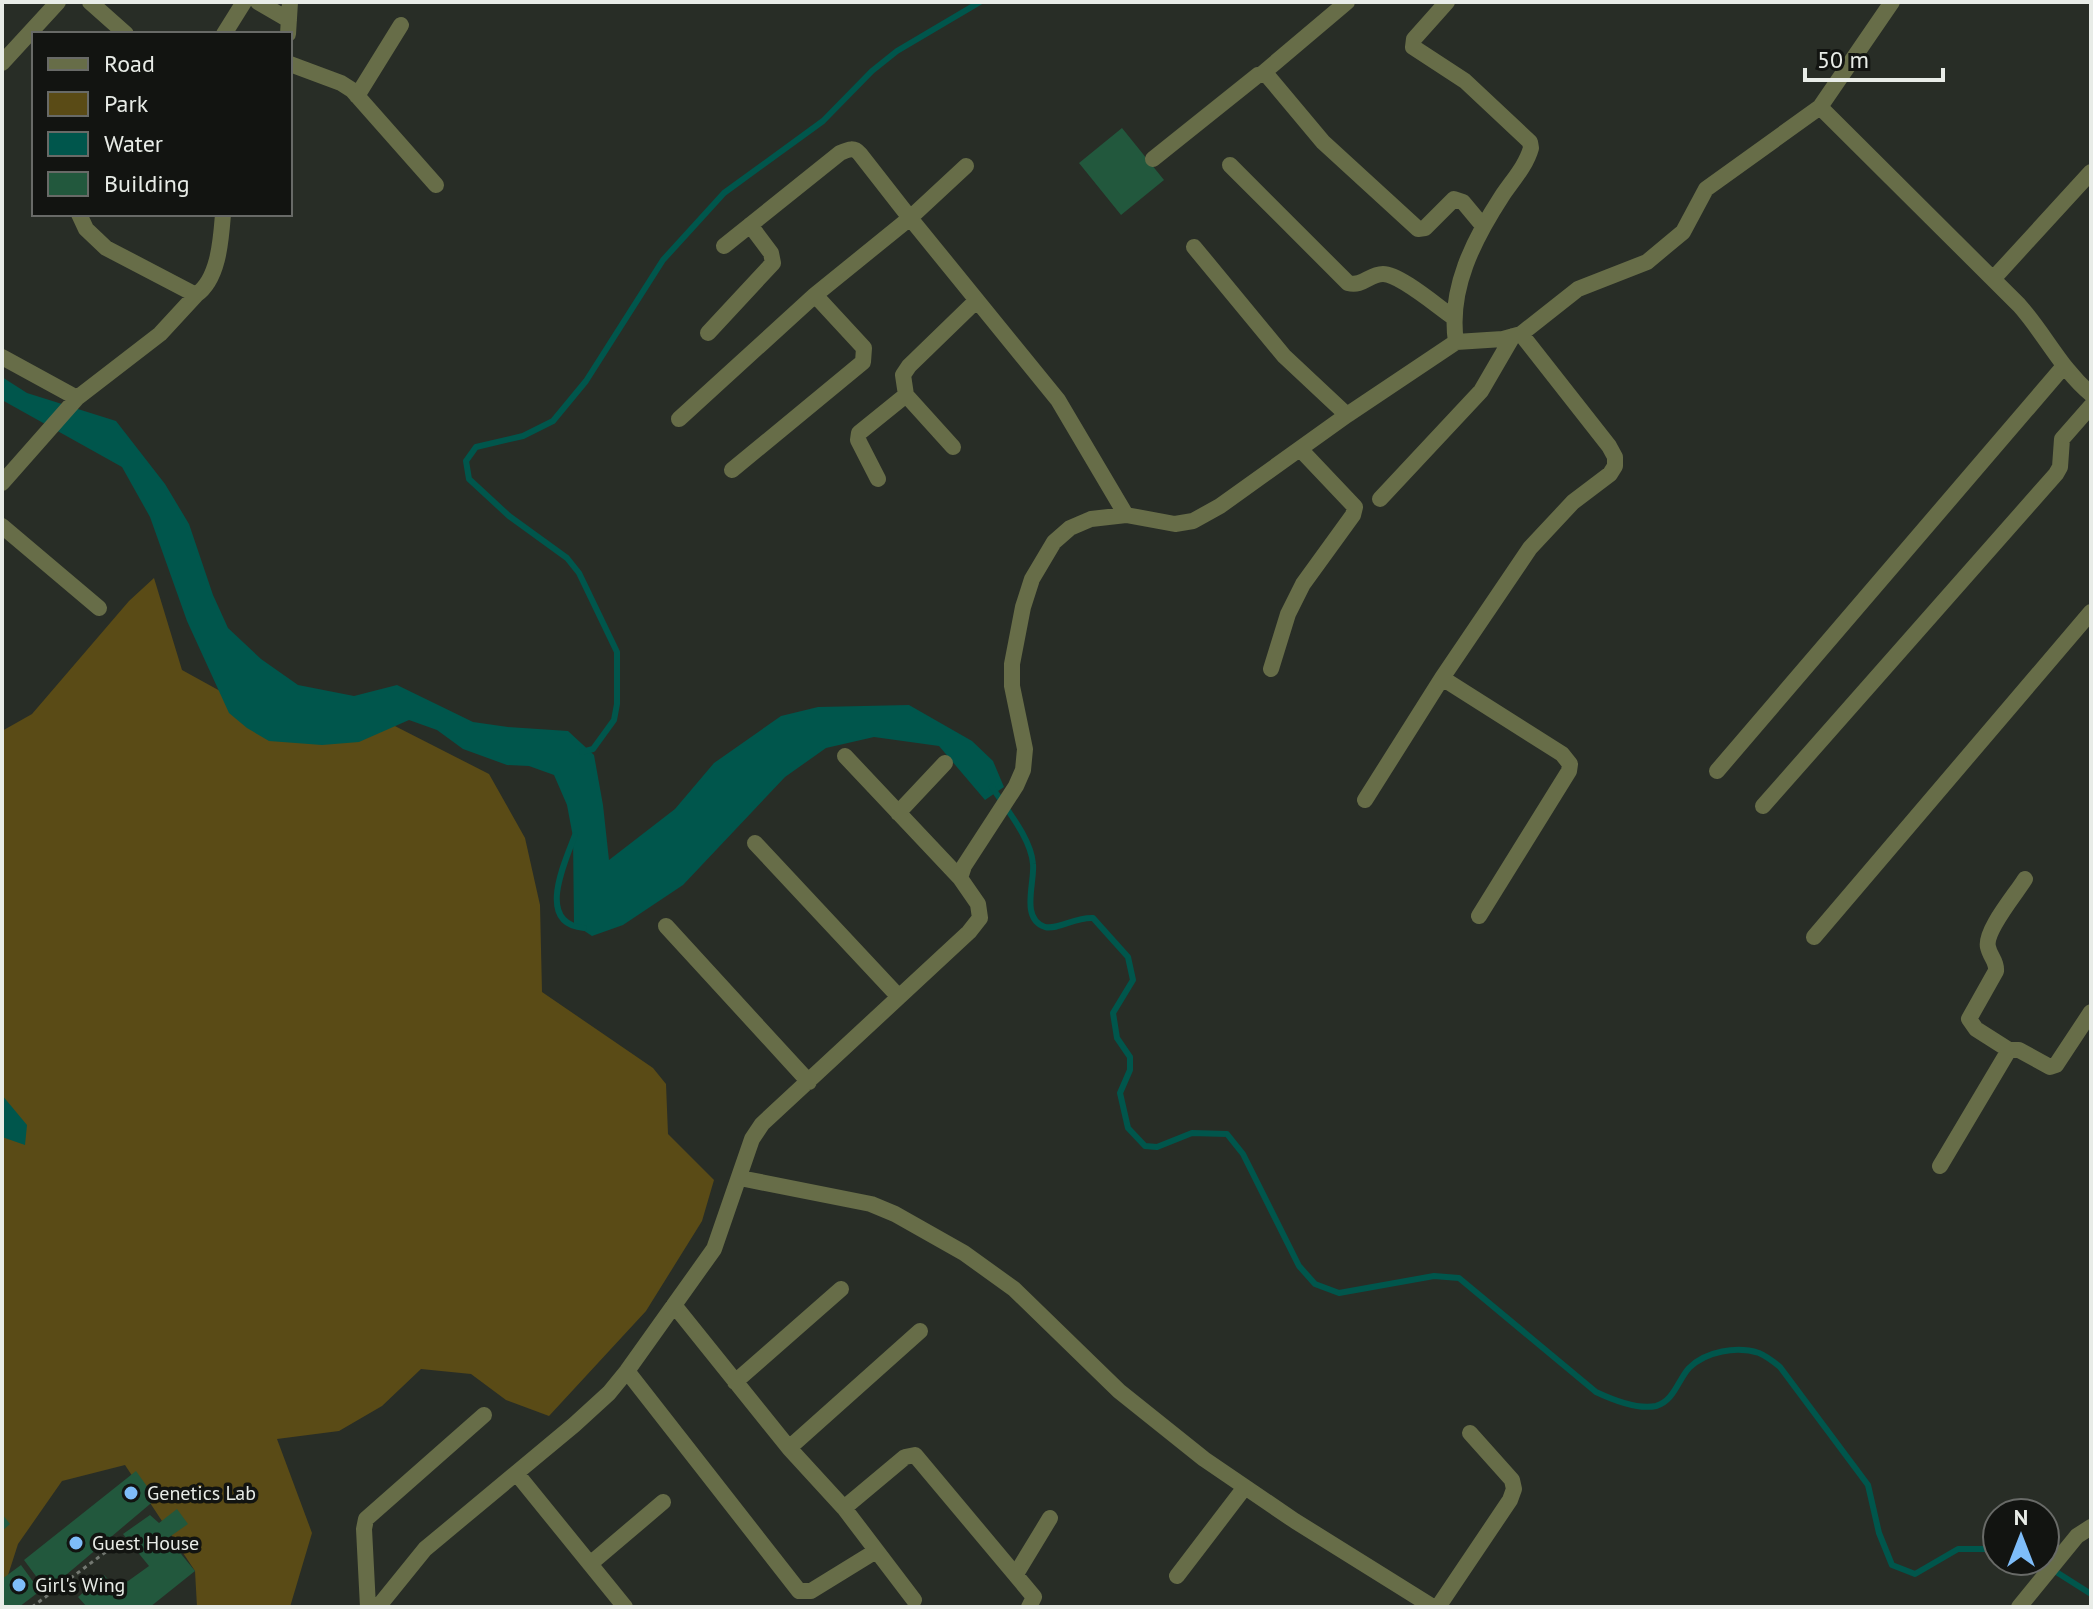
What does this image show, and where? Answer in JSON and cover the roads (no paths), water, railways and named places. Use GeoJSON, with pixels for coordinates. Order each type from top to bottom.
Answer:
{"type":"FeatureCollection","features":[{"type":"Feature","properties":{"kind":"street"},"geometry":{"type":"LineString","coordinates":[[2,63],[58,2]]}},
{"type":"Feature","properties":{"kind":"street"},"geometry":{"type":"LineString","coordinates":[[90,2],[124,32]]}},
{"type":"Feature","properties":{"kind":"street"},"geometry":{"type":"LineString","coordinates":[[225,32],[244,2]]}},
{"type":"Feature","properties":{"kind":"street"},"geometry":{"type":"LineString","coordinates":[[258,2],[288,27]]}},
{"type":"Feature","properties":{"kind":"street"},"geometry":{"type":"LineString","coordinates":[[288,27],[290,2]]}},
{"type":"Feature","properties":{"kind":"street"},"geometry":{"type":"LineString","coordinates":[[1153,159],[1347,2]]}},
{"type":"Feature","properties":{"kind":"street"},"geometry":{"type":"LineString","coordinates":[[1447,2],[1414,39],[1413,47],[1473,87],[1530,142],[1531,148],[1483,226],[1458,286],[1453,317],[1456,342]]}},
{"type":"Feature","properties":{"kind":"street"},"geometry":{"type":"LineString","coordinates":[[1380,499],[1481,391],[1517,335],[1578,289],[1628,272],[1659,253],[1683,232],[1706,189],[1820,107],[1889,3]]}},
{"type":"Feature","properties":{"kind":"street"},"geometry":{"type":"LineString","coordinates":[[357,96],[401,25]]}},
{"type":"Feature","properties":{"kind":"street"},"geometry":{"type":"LineString","coordinates":[[292,65],[341,83],[357,96],[436,185]]}},
{"type":"Feature","properties":{"kind":"street"},"geometry":{"type":"LineString","coordinates":[[1263,73],[1269,75],[1323,142],[1418,229],[1425,228],[1454,199],[1463,202],[1483,226]]}},
{"type":"Feature","properties":{"kind":"street"},"geometry":{"type":"LineString","coordinates":[[1820,107],[2036,324],[2064,366],[2091,394]]}},
{"type":"Feature","properties":{"kind":"street"},"geometry":{"type":"LineString","coordinates":[[724,246],[840,153],[856,150],[1070,417],[1126,515]]}},
{"type":"Feature","properties":{"kind":"street"},"geometry":{"type":"LineString","coordinates":[[1230,165],[1348,283],[1361,284],[1379,274],[1392,276],[1453,317]]}},
{"type":"Feature","properties":{"kind":"street"},"geometry":{"type":"LineString","coordinates":[[679,419],[815,295],[910,218],[966,166]]}},
{"type":"Feature","properties":{"kind":"street"},"geometry":{"type":"LineString","coordinates":[[1993,279],[2091,172]]}},
{"type":"Feature","properties":{"kind":"street"},"geometry":{"type":"LineString","coordinates":[[80,216],[86,229],[106,248],[196,295]]}},
{"type":"Feature","properties":{"kind":"street"},"geometry":{"type":"LineString","coordinates":[[2,483],[74,400],[160,334],[200,293],[211,277],[216,261],[223,216]]}},
{"type":"Feature","properties":{"kind":"street"},"geometry":{"type":"LineString","coordinates":[[708,333],[773,263],[771,253],[750,225]]}},
{"type":"Feature","properties":{"kind":"street"},"geometry":{"type":"LineString","coordinates":[[1194,247],[1284,356],[1347,415]]}},
{"type":"Feature","properties":{"kind":"street"},"geometry":{"type":"LineString","coordinates":[[732,470],[863,362],[864,348],[815,295]]}},
{"type":"Feature","properties":{"kind":"street"},"geometry":{"type":"LineString","coordinates":[[953,447],[906,395],[903,375],[976,301]]}},
{"type":"Feature","properties":{"kind":"street"},"geometry":{"type":"LineString","coordinates":[[960,878],[964,866],[1016,786],[1023,770],[1025,749],[1012,686],[1012,664],[1032,579],[1054,542],[1070,528],[1091,519],[1126,515],[1175,524],[1193,521],[1220,506],[1456,342],[1517,335]]}},
{"type":"Feature","properties":{"kind":"street"},"geometry":{"type":"LineString","coordinates":[[1365,800],[1442,678],[1530,548],[1557,517],[1610,474],[1615,466],[1615,457],[1609,446],[1517,335]]}},
{"type":"Feature","properties":{"kind":"street"},"geometry":{"type":"LineString","coordinates":[[2,357],[74,400]]}},
{"type":"Feature","properties":{"kind":"street"},"geometry":{"type":"LineString","coordinates":[[1717,771],[2064,366]]}},
{"type":"Feature","properties":{"kind":"street"},"geometry":{"type":"LineString","coordinates":[[878,479],[858,440],[859,433],[906,395]]}},
{"type":"Feature","properties":{"kind":"street"},"geometry":{"type":"LineString","coordinates":[[1763,806],[2056,474],[2060,467],[2062,439],[2091,406]]}},
{"type":"Feature","properties":{"kind":"street"},"geometry":{"type":"LineString","coordinates":[[1271,669],[1295,598],[1353,515],[1355,507],[1300,449]]}},
{"type":"Feature","properties":{"kind":"street"},"geometry":{"type":"LineString","coordinates":[[2,526],[99,608]]}},
{"type":"Feature","properties":{"kind":"street"},"geometry":{"type":"LineString","coordinates":[[1814,937],[2091,612]]}},
{"type":"Feature","properties":{"kind":"street"},"geometry":{"type":"LineString","coordinates":[[1442,678],[1562,754],[1570,764],[1569,771],[1479,916]]}},
{"type":"Feature","properties":{"kind":"street"},"geometry":{"type":"LineString","coordinates":[[378,1607],[425,1549],[609,1393],[714,1249],[752,1139],[762,1124],[969,932],[980,918],[978,904],[960,878],[845,756]]}},
{"type":"Feature","properties":{"kind":"street"},"geometry":{"type":"LineString","coordinates":[[898,813],[945,763]]}},
{"type":"Feature","properties":{"kind":"street"},"geometry":{"type":"LineString","coordinates":[[755,843],[899,997]]}},
{"type":"Feature","properties":{"kind":"street"},"geometry":{"type":"LineString","coordinates":[[2025,879],[1990,931],[1987,946],[1997,964],[1996,971],[1969,1019],[1976,1029],[2009,1050],[2019,1050],[2050,1067],[2056,1065],[2091,1012]]}},
{"type":"Feature","properties":{"kind":"street"},"geometry":{"type":"LineString","coordinates":[[666,926],[809,1082]]}},
{"type":"Feature","properties":{"kind":"street"},"geometry":{"type":"LineString","coordinates":[[1940,1166],[2009,1050]]}},
{"type":"Feature","properties":{"kind":"street"},"geometry":{"type":"LineString","coordinates":[[740,1178],[871,1204],[964,1253],[1014,1289],[1119,1391],[1204,1459],[1435,1607],[1510,1500],[1514,1489],[1512,1480],[1470,1433]]}},
{"type":"Feature","properties":{"kind":"street"},"geometry":{"type":"LineString","coordinates":[[735,1382],[841,1289]]}},
{"type":"Feature","properties":{"kind":"street"},"geometry":{"type":"LineString","coordinates":[[674,1305],[789,1448],[844,1508],[914,1600]]}},
{"type":"Feature","properties":{"kind":"street"},"geometry":{"type":"LineString","coordinates":[[789,1448],[920,1331]]}},
{"type":"Feature","properties":{"kind":"street"},"geometry":{"type":"LineString","coordinates":[[627,1371],[799,1591],[811,1591],[876,1551]]}},
{"type":"Feature","properties":{"kind":"street"},"geometry":{"type":"LineString","coordinates":[[368,1607],[366,1519],[484,1415]]}},
{"type":"Feature","properties":{"kind":"street"},"geometry":{"type":"LineString","coordinates":[[844,1508],[905,1457],[915,1455],[1016,1574],[1036,1604]]}},
{"type":"Feature","properties":{"kind":"street"},"geometry":{"type":"LineString","coordinates":[[517,1474],[625,1607]]}},
{"type":"Feature","properties":{"kind":"street"},"geometry":{"type":"LineString","coordinates":[[1177,1576],[1245,1487]]}},
{"type":"Feature","properties":{"kind":"street"},"geometry":{"type":"LineString","coordinates":[[590,1564],[663,1502]]}},
{"type":"Feature","properties":{"kind":"street"},"geometry":{"type":"LineString","coordinates":[[1016,1574],[1050,1518]]}},
{"type":"Feature","properties":{"kind":"street"},"geometry":{"type":"LineString","coordinates":[[2019,1607],[2032,1588],[2084,1531]]}},
{"type":"Feature","properties":{"kind":"water"},"geometry":{"type":"Polygon","coordinates":[[[2,377],[27,393],[116,421],[165,484],[189,524],[213,595],[228,628],[261,659],[298,685],[354,696],[397,685],[473,722],[568,731],[594,755],[609,860],[675,809],[714,763],[781,716],[818,707],[909,705],[972,741],[993,761],[1004,787],[985,800],[939,746],[874,737],[826,748],[785,777],[683,885],[623,925],[592,936],[574,924],[573,837],[567,805],[554,775],[529,766],[507,765],[463,749],[437,730],[409,720],[359,742],[322,745],[269,741],[247,728],[229,713],[187,621],[150,517],[122,467],[2,400],[2,377]]]}},
{"type":"Feature","properties":{"kind":"water"},"geometry":{"type":"Polygon","coordinates":[[[2,1095],[27,1125],[25,1145],[2,1137],[2,1095]]]}},
{"type":"Feature","properties":{"kind":"waterway"},"geometry":{"type":"LineString","coordinates":[[582,752],[593,749],[614,720],[617,652],[579,573],[567,558],[509,516],[469,479],[466,461],[476,447],[523,436],[553,421],[586,381],[663,260],[724,193],[823,121],[872,71],[897,51],[980,2]]}},
{"type":"Feature","properties":{"kind":"waterway"},"geometry":{"type":"LineString","coordinates":[[992,787],[1028,844],[1033,864],[1031,908],[1037,923],[1050,927],[1093,918],[1128,957],[1133,980],[1113,1013],[1117,1038],[1130,1057],[1130,1070],[1120,1093],[1128,1128],[1145,1146],[1157,1147],[1192,1133],[1227,1134],[1243,1154],[1299,1266],[1315,1284],[1339,1293],[1434,1276],[1459,1278],[1596,1392],[1633,1405],[1656,1406],[1667,1400],[1689,1368],[1713,1354],[1732,1350],[1759,1353],[1780,1367],[1868,1485],[1879,1533],[1892,1565],[1915,1574],[1958,1549],[1981,1549]]}},
{"type":"Feature","properties":{"kind":"waterway"},"geometry":{"type":"LineString","coordinates":[[575,835],[557,890],[557,904],[561,916],[569,924],[584,928]]}},
{"type":"Feature","properties":{"kind":"waterway"},"geometry":{"type":"LineString","coordinates":[[2061,1575],[2091,1594]]}},
{"type":"Feature","properties":{"kind":"place","name":"Genetics Lab"},"geometry":{"type":"Point","coordinates":[131,1493]}},
{"type":"Feature","properties":{"kind":"place","name":"Guest House"},"geometry":{"type":"Point","coordinates":[76,1543]}},
{"type":"Feature","properties":{"kind":"place","name":"Girl's Wing"},"geometry":{"type":"Point","coordinates":[19,1585]}}]}
